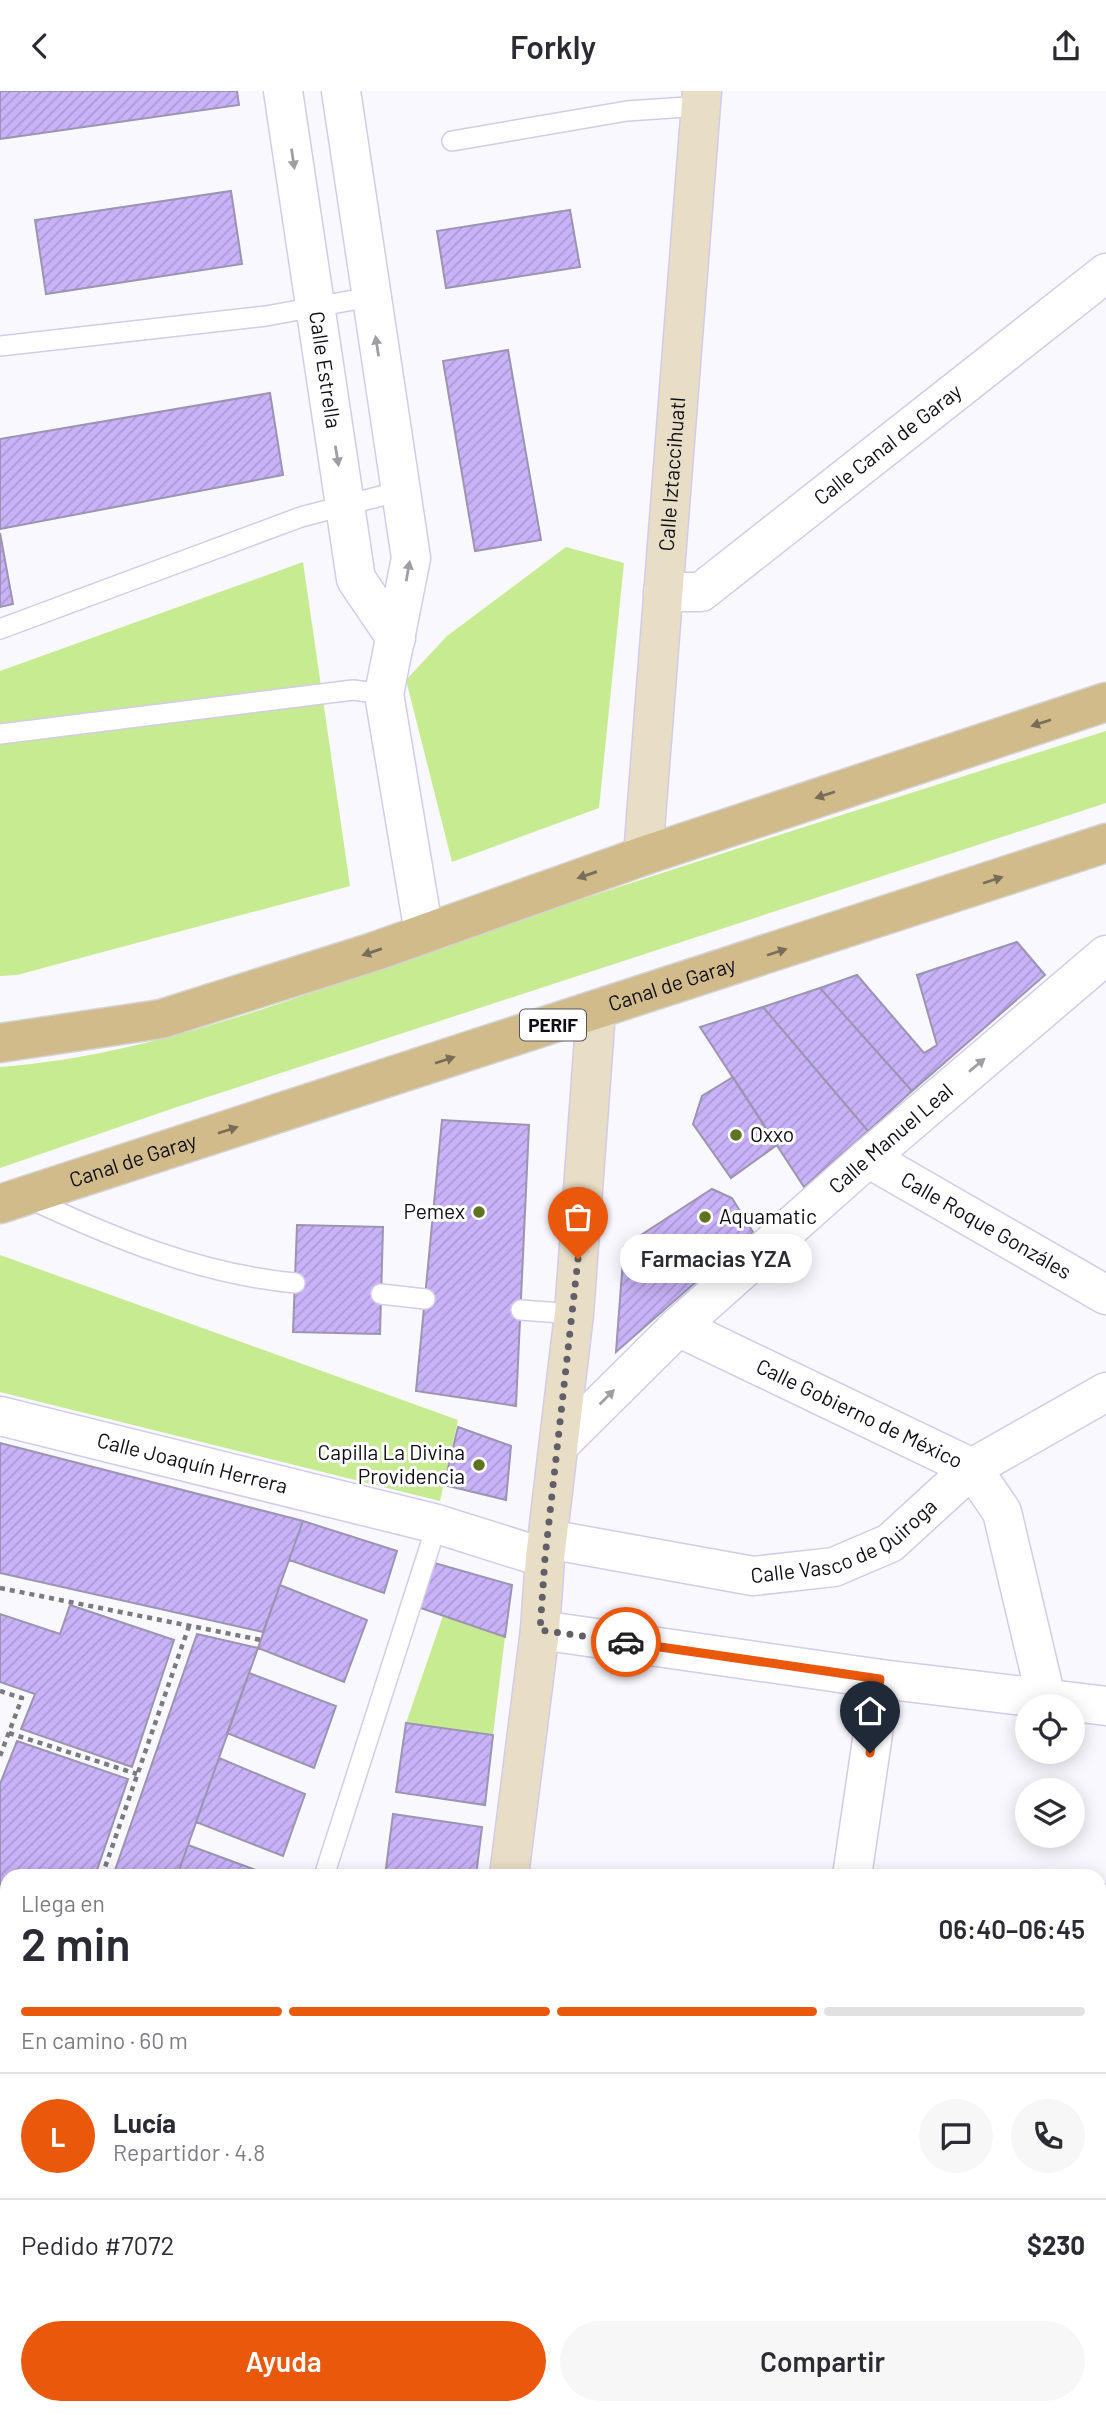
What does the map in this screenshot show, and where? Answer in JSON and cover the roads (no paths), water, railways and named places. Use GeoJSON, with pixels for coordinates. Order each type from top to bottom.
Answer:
{"type":"FeatureCollection","features":[{"type":"Feature","properties":{"kind":"main road"},"geometry":{"type":"LineString","coordinates":[[0,1043],[161,1019],[424,933],[643,856],[1106,702]]}},
{"type":"Feature","properties":{"kind":"main road","name":"Canal de Garay"},"geometry":{"type":"LineString","coordinates":[[12,1200],[1106,843]]}},
{"type":"Feature","properties":{"kind":"street","name":"Calle Estrella"},"geometry":{"type":"LineString","coordinates":[[283,91],[356,579],[396,638]]}},
{"type":"Feature","properties":{"kind":"street"},"geometry":{"type":"LineString","coordinates":[[341,91],[411,558],[384,694],[424,933]]}},
{"type":"Feature","properties":{"kind":"street","name":"Calle Iztaccihuatl"},"geometry":{"type":"LineString","coordinates":[[643,856],[702,98]]}},
{"type":"Feature","properties":{"kind":"street","name":"Calle Canal de Garay"},"geometry":{"type":"LineString","coordinates":[[663,592],[701,592],[1106,273]]}},
{"type":"Feature","properties":{"kind":"street","name":"Calle Manuel Leal"},"geometry":{"type":"LineString","coordinates":[[559,1445],[678,1327],[867,1158],[1106,955]]}},
{"type":"Feature","properties":{"kind":"street"},"geometry":{"type":"LineString","coordinates":[[510,1869],[540,1630],[574,1314],[596,1011]]}},
{"type":"Feature","properties":{"kind":"street","name":"Calle Roque Gonzáles"},"geometry":{"type":"LineString","coordinates":[[867,1158],[1106,1295]]}},
{"type":"Feature","properties":{"kind":"street","name":"Calle Gobierno de México"},"geometry":{"type":"LineString","coordinates":[[678,1327],[972,1468],[1002,1512],[1045,1694]]}},
{"type":"Feature","properties":{"kind":"street","name":"Calle Vasco de Quiroga"},"geometry":{"type":"LineString","coordinates":[[547,1548],[753,1576],[834,1567],[890,1543],[972,1468],[1106,1392]]}},
{"type":"Feature","properties":{"kind":"street","name":"Calle Joaquín Herrera"},"geometry":{"type":"LineString","coordinates":[[0,1416],[437,1524],[547,1548]]}},
{"type":"Feature","properties":{"kind":"street"},"geometry":{"type":"LineString","coordinates":[[540,1630],[880,1679],[1015,1694]]}},
{"type":"Feature","properties":{"kind":"street"},"geometry":{"type":"LineString","coordinates":[[853,1869],[880,1679]]}},
{"type":"Feature","properties":{"kind":"street"},"geometry":{"type":"LineString","coordinates":[[1085,1703],[1106,1706]]}},
{"type":"Feature","properties":{"kind":"lane"},"geometry":{"type":"LineString","coordinates":[[452,141],[702,98]]}},
{"type":"Feature","properties":{"kind":"lane"},"geometry":{"type":"LineString","coordinates":[[0,346],[266,316],[370,297]]}},
{"type":"Feature","properties":{"kind":"lane"},"geometry":{"type":"LineString","coordinates":[[0,629],[301,517],[400,491]]}},
{"type":"Feature","properties":{"kind":"lane"},"geometry":{"type":"LineString","coordinates":[[0,734],[353,690],[384,694]]}},
{"type":"Feature","properties":{"kind":"lane"},"geometry":{"type":"LineString","coordinates":[[12,1200],[191,1263],[250,1279],[295,1283]]}},
{"type":"Feature","properties":{"kind":"lane"},"geometry":{"type":"LineString","coordinates":[[381,1294],[425,1299]]}},
{"type":"Feature","properties":{"kind":"lane"},"geometry":{"type":"LineString","coordinates":[[521,1310],[574,1314]]}},
{"type":"Feature","properties":{"kind":"lane"},"geometry":{"type":"LineString","coordinates":[[326,1869],[437,1524]]}},
{"type":"Feature","properties":{"kind":"lane"},"geometry":{"type":"LineString","coordinates":[[338,1869],[346,1804]]}},
{"type":"Feature","properties":{"kind":"place","name":"Oxxo"},"geometry":{"type":"Point","coordinates":[736,1135]}},
{"type":"Feature","properties":{"kind":"place","name":"Pemex"},"geometry":{"type":"Point","coordinates":[479,1212]}},
{"type":"Feature","properties":{"kind":"place","name":"Aquamatic"},"geometry":{"type":"Point","coordinates":[705,1217]}},
{"type":"Feature","properties":{"kind":"place","name":"Farmacias YZA"},"geometry":{"type":"Point","coordinates":[578,1259]}},
{"type":"Feature","properties":{"kind":"place","name":"Capilla La Divina Providencia"},"geometry":{"type":"Point","coordinates":[479,1465]}}]}
